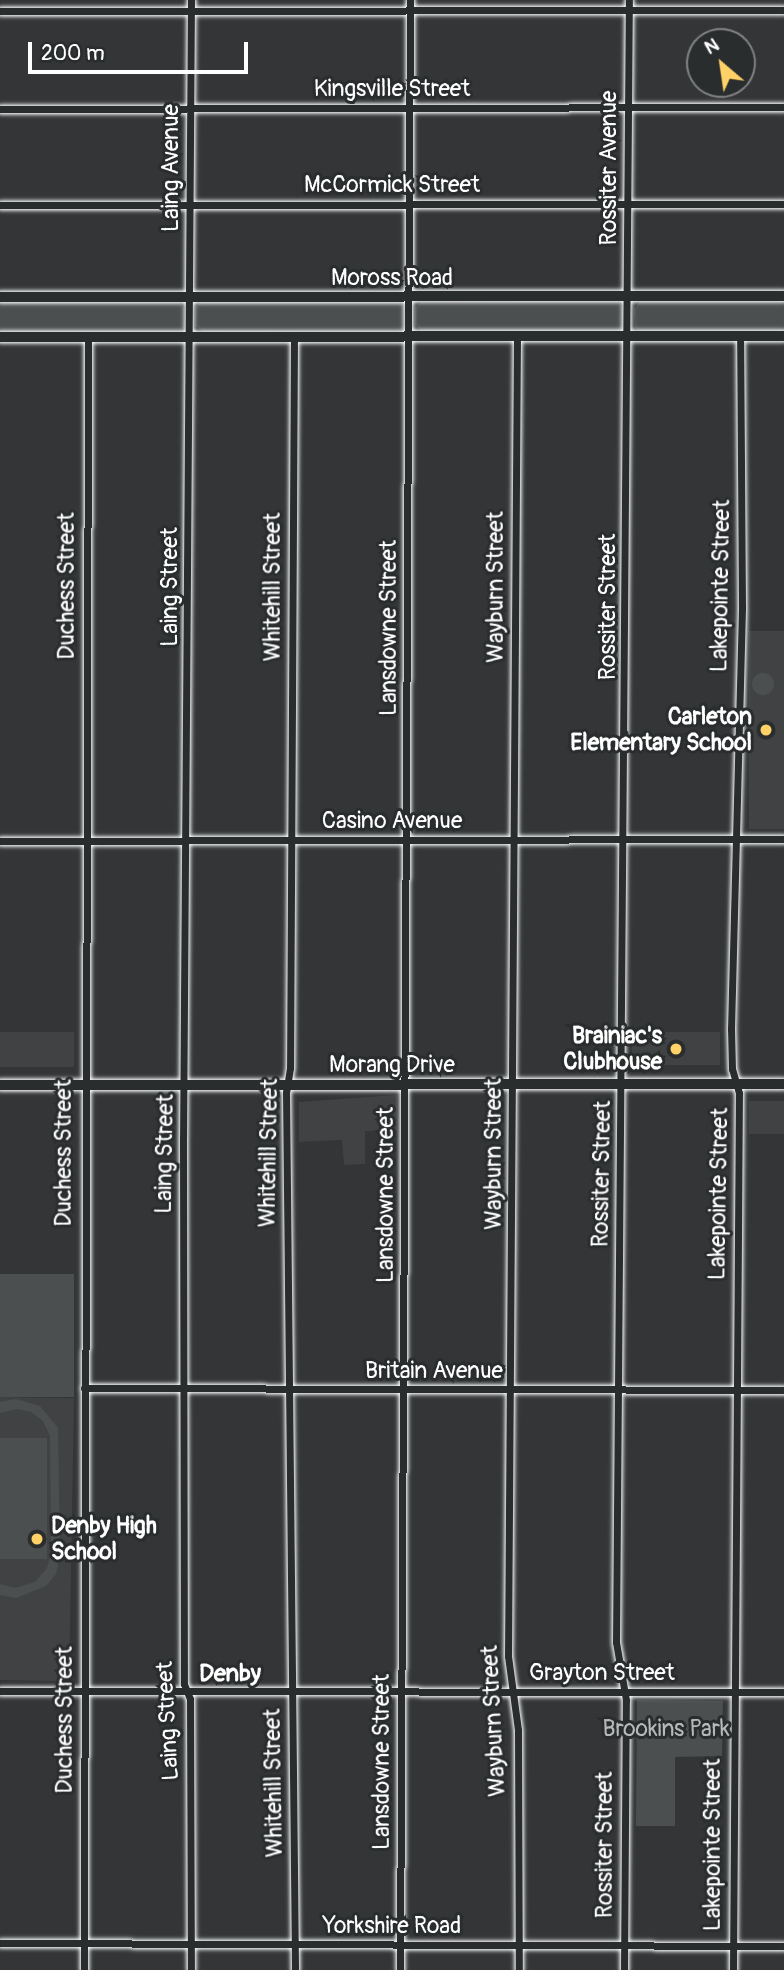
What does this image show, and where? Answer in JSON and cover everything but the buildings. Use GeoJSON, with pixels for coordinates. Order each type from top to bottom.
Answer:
{"type":"FeatureCollection","features":[{"type":"Feature","properties":{"kind":"main road","name":"Moross Road"},"geometry":{"type":"LineString","coordinates":[[0,298],[784,296]]}},
{"type":"Feature","properties":{"kind":"main road"},"geometry":{"type":"LineString","coordinates":[[0,337],[784,336]]}},
{"type":"Feature","properties":{"kind":"main road","name":"Morang Drive"},"geometry":{"type":"LineString","coordinates":[[0,1085],[784,1084]]}},
{"type":"Feature","properties":{"kind":"street","name":"Laing Avenue"},"geometry":{"type":"LineString","coordinates":[[190,337],[191,0]]}},
{"type":"Feature","properties":{"kind":"street","name":"Lansdowne Street"},"geometry":{"type":"LineString","coordinates":[[400,1970],[410,0]]}},
{"type":"Feature","properties":{"kind":"street","name":"Rossiter Avenue"},"geometry":{"type":"LineString","coordinates":[[629,0],[629,336]]}},
{"type":"Feature","properties":{"kind":"street"},"geometry":{"type":"LineString","coordinates":[[0,11],[784,10]]}},
{"type":"Feature","properties":{"kind":"street","name":"Kingsville Street"},"geometry":{"type":"LineString","coordinates":[[0,109],[784,107]]}},
{"type":"Feature","properties":{"kind":"street","name":"McCormick Street"},"geometry":{"type":"LineString","coordinates":[[0,205],[784,204]]}},
{"type":"Feature","properties":{"kind":"street","name":"Wayburn Street"},"geometry":{"type":"LineString","coordinates":[[517,336],[508,1656],[518,1730],[519,1970]]}},
{"type":"Feature","properties":{"kind":"street","name":"Rossiter Street"},"geometry":{"type":"LineString","coordinates":[[624,1970],[623,1692],[616,1642],[629,336]]}},
{"type":"Feature","properties":{"kind":"street","name":"Lakepointe Street"},"geometry":{"type":"LineString","coordinates":[[733,1970],[732,1692],[737,1390],[736,1084],[731,1029],[742,606],[740,336]]}},
{"type":"Feature","properties":{"kind":"street","name":"Duchess Street"},"geometry":{"type":"LineString","coordinates":[[84,1970],[83,1085],[88,337]]}},
{"type":"Feature","properties":{"kind":"street","name":"Laing Street"},"geometry":{"type":"LineString","coordinates":[[190,337],[184,1389],[187,1691],[191,1699],[191,1970]]}},
{"type":"Feature","properties":{"kind":"street","name":"Whitehill Street"},"geometry":{"type":"LineString","coordinates":[[294,337],[287,1389],[295,1970]]}},
{"type":"Feature","properties":{"kind":"street","name":"Casino Avenue"},"geometry":{"type":"LineString","coordinates":[[0,841],[784,839]]}},
{"type":"Feature","properties":{"kind":"street","name":"Britain Avenue"},"geometry":{"type":"LineString","coordinates":[[84,1388],[784,1390]]}},
{"type":"Feature","properties":{"kind":"street","name":"Grayton Street"},"geometry":{"type":"LineString","coordinates":[[0,1691],[784,1692]]}},
{"type":"Feature","properties":{"kind":"street","name":"Yorkshire Road"},"geometry":{"type":"LineString","coordinates":[[0,1943],[784,1946]]}},
{"type":"Feature","properties":{"kind":"shaded area","name":"Carleton Elementary School"},"geometry":{"type":"Polygon","coordinates":[[[749,631],[784,631],[784,829],[749,829],[749,631]]]}},
{"type":"Feature","properties":{"kind":"shaded area"},"geometry":{"type":"Polygon","coordinates":[[[0,1032],[74,1032],[74,1067],[0,1067],[0,1032]]]}},
{"type":"Feature","properties":{"kind":"shaded area","name":"Brainiac's Clubhouse"},"geometry":{"type":"Polygon","coordinates":[[[632,1032],[720,1032],[720,1065],[632,1065],[632,1032]]]}},
{"type":"Feature","properties":{"kind":"shaded area"},"geometry":{"type":"Polygon","coordinates":[[[397,1095],[397,1131],[365,1131],[365,1164],[344,1165],[342,1140],[299,1142],[299,1102],[397,1095]]]}},
{"type":"Feature","properties":{"kind":"shaded area"},"geometry":{"type":"Polygon","coordinates":[[[749,1101],[784,1101],[784,1134],[749,1134],[749,1101]]]}},
{"type":"Feature","properties":{"kind":"shaded area","name":"Denby High School"},"geometry":{"type":"Polygon","coordinates":[[[0,1397],[74,1398],[69,1681],[0,1680],[0,1397]]]}},
{"type":"Feature","properties":{"kind":"green space"},"geometry":{"type":"Polygon","coordinates":[[[618,301],[623,307],[623,327],[619,331],[423,332],[415,325],[415,307],[421,302],[618,301]]]}},
{"type":"Feature","properties":{"kind":"green space"},"geometry":{"type":"Polygon","coordinates":[[[640,301],[784,301],[784,331],[640,331],[635,328],[634,309],[640,301]]]}},
{"type":"Feature","properties":{"kind":"green space"},"geometry":{"type":"Polygon","coordinates":[[[0,302],[179,302],[184,308],[185,326],[180,332],[0,333],[0,302]]]}},
{"type":"Feature","properties":{"kind":"green space"},"geometry":{"type":"Polygon","coordinates":[[[201,302],[399,302],[404,307],[404,328],[399,331],[204,332],[195,326],[195,307],[201,302]]]}},
{"type":"Feature","properties":{"kind":"green space"},"geometry":{"type":"Polygon","coordinates":[[[763,673],[771,676],[774,684],[771,692],[763,695],[755,692],[752,684],[755,676],[763,673]]]}},
{"type":"Feature","properties":{"kind":"green space"},"geometry":{"type":"Polygon","coordinates":[[[0,1274],[74,1274],[74,1397],[0,1397],[0,1274]]]}},
{"type":"Feature","properties":{"kind":"green space"},"geometry":{"type":"Polygon","coordinates":[[[16,1399],[40,1406],[58,1428],[60,1554],[56,1574],[46,1586],[16,1598],[0,1595],[0,1584],[15,1588],[35,1582],[47,1568],[51,1553],[50,1436],[43,1421],[31,1412],[17,1409],[0,1413],[0,1402],[16,1399]]]}},
{"type":"Feature","properties":{"kind":"green space"},"geometry":{"type":"Polygon","coordinates":[[[0,1438],[47,1438],[47,1559],[0,1559],[0,1438]]]}},
{"type":"Feature","properties":{"kind":"green space","name":"Brookins Park"},"geometry":{"type":"Polygon","coordinates":[[[637,1700],[723,1701],[722,1756],[675,1757],[675,1826],[636,1826],[637,1700]]]}},
{"type":"Feature","properties":{"kind":"place","name":"Carleton Elementary School"},"geometry":{"type":"Point","coordinates":[766,730]}},
{"type":"Feature","properties":{"kind":"place","name":"Brainiac's Clubhouse"},"geometry":{"type":"Point","coordinates":[676,1049]}},
{"type":"Feature","properties":{"kind":"place","name":"Denby High School"},"geometry":{"type":"Point","coordinates":[37,1539]}},
{"type":"Feature","properties":{"kind":"district","name":"Denby"},"geometry":{"type":"Point","coordinates":[230,1674]}}]}
